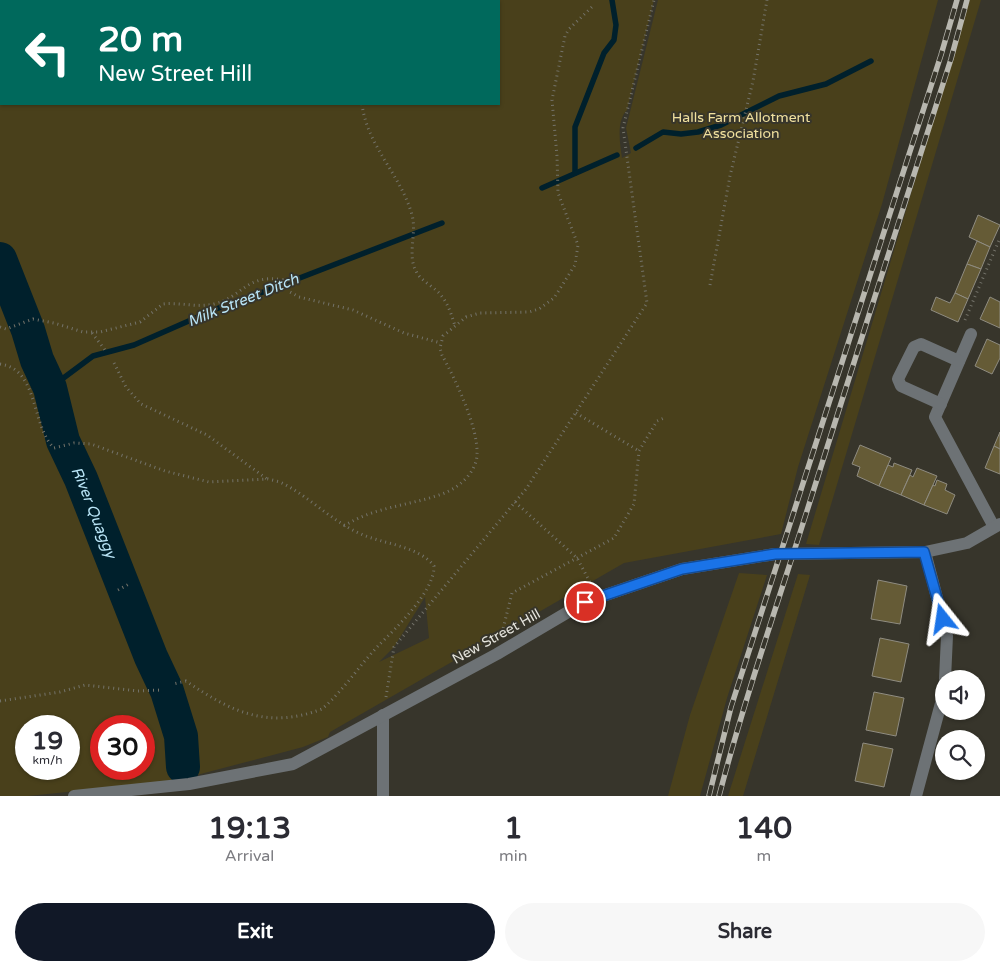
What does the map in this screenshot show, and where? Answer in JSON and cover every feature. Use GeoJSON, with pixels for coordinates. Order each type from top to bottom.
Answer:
{"type":"FeatureCollection","features":[{"type":"Feature","properties":{"kind":"street"},"geometry":{"type":"LineString","coordinates":[[971,334],[935,417],[997,525]]}},
{"type":"Feature","properties":{"kind":"street"},"geometry":{"type":"LineString","coordinates":[[941,404],[901,386],[898,379],[914,347],[921,344],[959,361]]}},
{"type":"Feature","properties":{"kind":"street","name":"New Street Hill"},"geometry":{"type":"LineString","coordinates":[[74,796],[189,784],[293,764],[497,654],[585,602],[682,569],[775,554],[924,552],[967,543],[997,525]]}},
{"type":"Feature","properties":{"kind":"street"},"geometry":{"type":"LineString","coordinates":[[924,552],[947,636],[945,670]]}},
{"type":"Feature","properties":{"kind":"street"},"geometry":{"type":"LineString","coordinates":[[383,715],[383,796]]}},
{"type":"Feature","properties":{"kind":"street"},"geometry":{"type":"LineString","coordinates":[[916,796],[936,720]]}},
{"type":"Feature","properties":{"kind":"path"},"geometry":{"type":"LineString","coordinates":[[383,715],[394,647],[515,502],[648,303],[623,128],[654,0]]}},
{"type":"Feature","properties":{"kind":"path"},"geometry":{"type":"LineString","coordinates":[[710,285],[730,176],[748,98],[767,0]]}},
{"type":"Feature","properties":{"kind":"path"},"geometry":{"type":"LineString","coordinates":[[344,526],[360,516],[451,491],[465,479],[475,464],[476,443],[461,394],[442,355],[441,343],[443,336],[472,314],[539,310],[554,298],[575,265],[578,245],[558,193],[552,100],[565,36],[573,24],[594,5]]}},
{"type":"Feature","properties":{"kind":"path"},"geometry":{"type":"LineString","coordinates":[[362,105],[368,132],[399,186],[412,214],[414,226],[414,269],[418,276],[444,298],[450,308],[455,326]]}},
{"type":"Feature","properties":{"kind":"path"},"geometry":{"type":"LineString","coordinates":[[971,334],[965,320],[1000,238]]}},
{"type":"Feature","properties":{"kind":"path"},"geometry":{"type":"LineString","coordinates":[[0,327],[6,329],[33,319],[91,333],[140,322],[163,304],[211,305],[223,301],[255,281],[268,278],[283,280],[290,292],[310,300],[353,310],[404,333],[441,343]]}},
{"type":"Feature","properties":{"kind":"path"},"geometry":{"type":"LineString","coordinates":[[91,333],[105,350]]}},
{"type":"Feature","properties":{"kind":"path"},"geometry":{"type":"LineString","coordinates":[[114,363],[126,387],[141,404],[207,436],[267,479],[291,487],[344,526],[374,540],[420,554],[429,559],[435,569],[422,594],[404,620],[328,703],[310,713],[271,718],[234,711],[186,681],[173,684]]}},
{"type":"Feature","properties":{"kind":"path"},"geometry":{"type":"LineString","coordinates":[[0,364],[20,374],[29,392],[46,441],[54,448],[74,443],[91,444],[165,470],[204,481],[267,479]]}},
{"type":"Feature","properties":{"kind":"path"},"geometry":{"type":"LineString","coordinates":[[576,413],[638,451]]}},
{"type":"Feature","properties":{"kind":"path"},"geometry":{"type":"LineString","coordinates":[[497,654],[512,593],[614,538],[634,504],[638,451],[657,421],[664,418]]}},
{"type":"Feature","properties":{"kind":"path"},"geometry":{"type":"LineString","coordinates":[[515,502],[577,558],[599,597]]}},
{"type":"Feature","properties":{"kind":"path"},"geometry":{"type":"LineString","coordinates":[[118,590],[129,584]]}},
{"type":"Feature","properties":{"kind":"path"},"geometry":{"type":"LineString","coordinates":[[0,702],[60,692],[85,685],[138,691],[161,690]]}},
{"type":"Feature","properties":{"kind":"green space","name":"Halls Farm Allotment Association"},"geometry":{"type":"Polygon","coordinates":[[[500,0],[654,0],[627,110],[621,120],[620,146],[622,158],[631,153],[626,128],[658,0],[938,0],[882,204],[798,467],[781,534],[624,563],[330,732],[328,737],[303,747],[174,781],[28,796],[0,796],[0,105],[500,105],[500,0]],[[425,597],[394,647],[379,662],[429,638],[425,597]]]}},
{"type":"Feature","properties":{"kind":"green space"},"geometry":{"type":"Polygon","coordinates":[[[969,0],[981,0],[819,545],[806,544],[969,0]]]}},
{"type":"Feature","properties":{"kind":"green space"},"geometry":{"type":"Polygon","coordinates":[[[739,573],[767,575],[727,698],[700,796],[668,796],[690,715],[739,573]]]}},
{"type":"Feature","properties":{"kind":"green space"},"geometry":{"type":"Polygon","coordinates":[[[798,574],[810,575],[743,796],[728,796],[798,574]]]}},
{"type":"Feature","properties":{"kind":"building"},"geometry":{"type":"Polygon","coordinates":[[[978,215],[1000,225],[990,247],[969,237],[978,215]]]}},
{"type":"Feature","properties":{"kind":"building"},"geometry":{"type":"Polygon","coordinates":[[[977,241],[990,247],[981,269],[967,264],[977,241]]]}},
{"type":"Feature","properties":{"kind":"building"},"geometry":{"type":"Polygon","coordinates":[[[967,264],[981,269],[968,299],[955,293],[967,264]]]}},
{"type":"Feature","properties":{"kind":"building"},"geometry":{"type":"Polygon","coordinates":[[[955,293],[968,299],[958,322],[931,310],[936,297],[950,303],[955,293]]]}},
{"type":"Feature","properties":{"kind":"building"},"geometry":{"type":"Polygon","coordinates":[[[990,297],[1000,302],[1000,328],[980,319],[990,297]]]}},
{"type":"Feature","properties":{"kind":"building"},"geometry":{"type":"Polygon","coordinates":[[[987,339],[1000,345],[1000,358],[992,374],[975,366],[987,339]]]}},
{"type":"Feature","properties":{"kind":"building"},"geometry":{"type":"Polygon","coordinates":[[[1000,432],[1000,449],[994,446],[1000,432]]]}},
{"type":"Feature","properties":{"kind":"building"},"geometry":{"type":"Polygon","coordinates":[[[860,445],[891,458],[879,486],[857,476],[860,467],[852,464],[860,445]]]}},
{"type":"Feature","properties":{"kind":"building"},"geometry":{"type":"Polygon","coordinates":[[[994,446],[1000,449],[1000,474],[985,468],[994,446]]]}},
{"type":"Feature","properties":{"kind":"building"},"geometry":{"type":"Polygon","coordinates":[[[894,463],[912,470],[901,495],[879,486],[888,465],[893,467],[894,463]]]}},
{"type":"Feature","properties":{"kind":"building"},"geometry":{"type":"Polygon","coordinates":[[[917,468],[937,476],[924,505],[901,495],[910,475],[913,477],[917,468]]]}},
{"type":"Feature","properties":{"kind":"building"},"geometry":{"type":"Polygon","coordinates":[[[937,480],[947,484],[945,490],[955,495],[947,514],[924,505],[937,480]]]}},
{"type":"Feature","properties":{"kind":"building"},"geometry":{"type":"Polygon","coordinates":[[[878,580],[907,586],[900,624],[871,619],[878,580]]]}},
{"type":"Feature","properties":{"kind":"building"},"geometry":{"type":"Polygon","coordinates":[[[880,638],[909,644],[901,682],[872,676],[880,638]]]}},
{"type":"Feature","properties":{"kind":"building"},"geometry":{"type":"Polygon","coordinates":[[[874,692],[904,698],[896,736],[866,730],[874,692]]]}},
{"type":"Feature","properties":{"kind":"building"},"geometry":{"type":"Polygon","coordinates":[[[863,743],[893,749],[884,787],[855,781],[863,743]]]}},
{"type":"Feature","properties":{"kind":"waterway"},"geometry":{"type":"LineString","coordinates":[[575,173],[575,127],[604,53],[614,40],[616,25],[612,0]]}},
{"type":"Feature","properties":{"kind":"waterway","name":"Milk Street Ditch"},"geometry":{"type":"LineString","coordinates":[[636,148],[663,132],[681,134],[698,132],[721,125],[779,96],[826,84],[871,61]]}},
{"type":"Feature","properties":{"kind":"waterway","name":"Milk Street Ditch"},"geometry":{"type":"LineString","coordinates":[[542,188],[617,155]]}},
{"type":"Feature","properties":{"kind":"waterway","name":"Milk Street Ditch"},"geometry":{"type":"LineString","coordinates":[[50,388],[93,356],[134,345],[216,309],[442,223]]}},
{"type":"Feature","properties":{"kind":"waterway","name":"River Quaggy"},"geometry":{"type":"LineString","coordinates":[[0,259],[28,330],[37,360],[50,388],[63,441],[81,479],[151,657],[167,691],[181,736],[183,767]]}},
{"type":"Feature","properties":{"kind":"railway"},"geometry":{"type":"LineString","coordinates":[[709,796],[731,707],[941,55],[957,0]]}},
{"type":"Feature","properties":{"kind":"railway"},"geometry":{"type":"LineString","coordinates":[[719,796],[750,690],[951,59],[967,0]]}},
{"type":"Feature","properties":{"kind":"route"},"geometry":{"type":"LineString","coordinates":[[585,602],[682,569],[775,554],[924,552],[943,619]]}}]}
